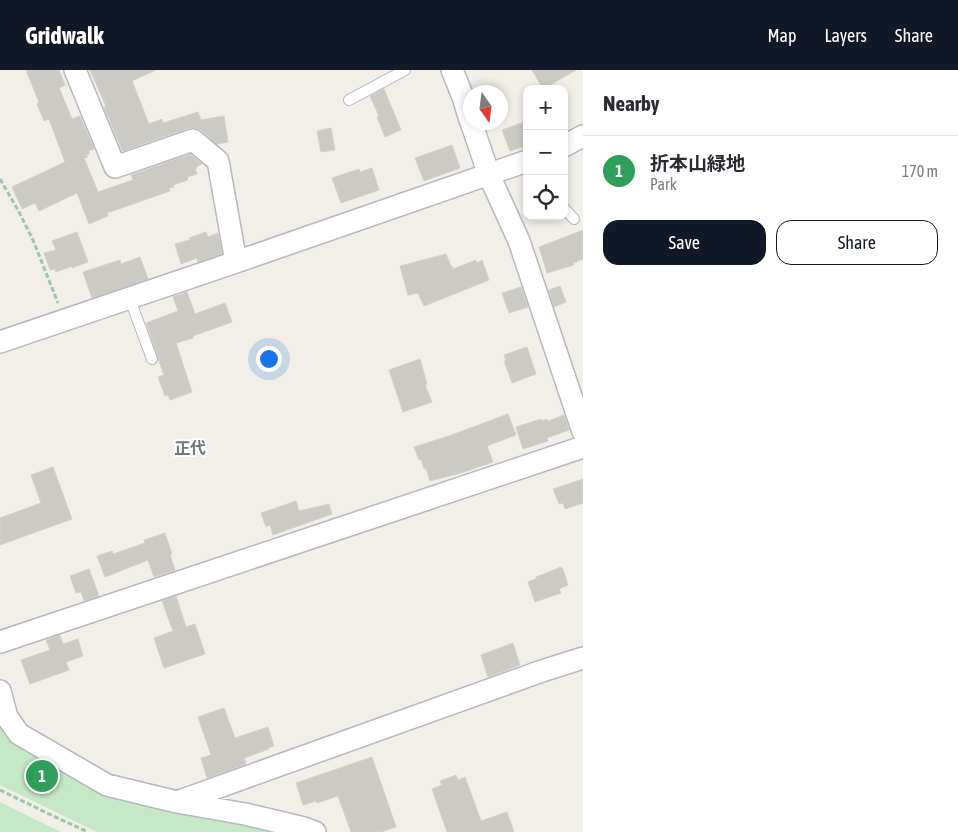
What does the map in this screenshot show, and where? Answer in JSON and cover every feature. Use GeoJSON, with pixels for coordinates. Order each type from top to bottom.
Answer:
{"type":"FeatureCollection","features":[{"type":"Feature","properties":{"kind":"street"},"geometry":{"type":"LineString","coordinates":[[75,70],[115,167],[193,140],[218,161],[236,262]]}},
{"type":"Feature","properties":{"kind":"street"},"geometry":{"type":"LineString","coordinates":[[452,70],[463,97]]}},
{"type":"Feature","properties":{"kind":"street"},"geometry":{"type":"LineString","coordinates":[[474,130],[488,175],[519,241],[583,432]]}},
{"type":"Feature","properties":{"kind":"street"},"geometry":{"type":"LineString","coordinates":[[568,144],[583,136]]}},
{"type":"Feature","properties":{"kind":"street"},"geometry":{"type":"LineString","coordinates":[[0,342],[523,165]]}},
{"type":"Feature","properties":{"kind":"street"},"geometry":{"type":"LineString","coordinates":[[0,642],[583,447]]}},
{"type":"Feature","properties":{"kind":"street"},"geometry":{"type":"LineString","coordinates":[[177,802],[583,658]]}},
{"type":"Feature","properties":{"kind":"street"},"geometry":{"type":"LineString","coordinates":[[0,691],[7,717],[19,734],[107,785],[177,802],[244,814],[315,832]]}},
{"type":"Feature","properties":{"kind":"lane"},"geometry":{"type":"LineString","coordinates":[[349,100],[405,70]]}},
{"type":"Feature","properties":{"kind":"lane"},"geometry":{"type":"LineString","coordinates":[[568,212],[574,219]]}},
{"type":"Feature","properties":{"kind":"lane"},"geometry":{"type":"LineString","coordinates":[[129,298],[152,359]]}},
{"type":"Feature","properties":{"kind":"path"},"geometry":{"type":"LineString","coordinates":[[0,180],[33,240],[64,320]]}},
{"type":"Feature","properties":{"kind":"path"},"geometry":{"type":"LineString","coordinates":[[0,790],[88,832]]}},
{"type":"Feature","properties":{"kind":"green space"},"geometry":{"type":"Polygon","coordinates":[[[0,723],[69,767],[298,832],[97,832],[0,785],[0,723]]]}},
{"type":"Feature","properties":{"kind":"green space"},"geometry":{"type":"Polygon","coordinates":[[[0,802],[61,832],[0,832],[0,802]]]}},
{"type":"Feature","properties":{"kind":"building"},"geometry":{"type":"Polygon","coordinates":[[[26,70],[59,70],[65,85],[59,88],[72,119],[80,116],[94,149],[86,155],[88,157],[84,158],[98,192],[133,180],[131,175],[190,154],[202,164],[195,169],[197,174],[187,177],[188,180],[173,185],[174,187],[169,188],[170,191],[107,213],[108,216],[89,224],[77,193],[39,211],[35,203],[22,209],[12,187],[65,162],[49,119],[44,121],[37,104],[39,102],[26,70]]]}},
{"type":"Feature","properties":{"kind":"building"},"geometry":{"type":"Polygon","coordinates":[[[90,70],[156,70],[132,81],[149,124],[162,119],[163,123],[198,112],[201,120],[224,116],[228,142],[217,144],[201,130],[189,128],[123,151],[90,70]]]}},
{"type":"Feature","properties":{"kind":"building"},"geometry":{"type":"Polygon","coordinates":[[[532,70],[576,70],[550,85],[541,85],[532,70]]]}},
{"type":"Feature","properties":{"kind":"building"},"geometry":{"type":"Polygon","coordinates":[[[384,89],[401,130],[385,137],[377,117],[379,116],[370,96],[384,89]]]}},
{"type":"Feature","properties":{"kind":"building"},"geometry":{"type":"Polygon","coordinates":[[[523,122],[523,146],[510,151],[502,130],[508,130],[508,128],[523,122]]]}},
{"type":"Feature","properties":{"kind":"building"},"geometry":{"type":"Polygon","coordinates":[[[331,128],[335,150],[321,152],[317,131],[331,128]]]}},
{"type":"Feature","properties":{"kind":"building"},"geometry":{"type":"Polygon","coordinates":[[[452,145],[460,168],[424,181],[415,158],[452,145]]]}},
{"type":"Feature","properties":{"kind":"building"},"geometry":{"type":"Polygon","coordinates":[[[372,168],[379,190],[341,203],[332,178],[359,169],[360,172],[372,168]]]}},
{"type":"Feature","properties":{"kind":"building"},"geometry":{"type":"Polygon","coordinates":[[[583,230],[583,259],[573,263],[574,265],[547,273],[539,247],[583,230]]]}},
{"type":"Feature","properties":{"kind":"building"},"geometry":{"type":"Polygon","coordinates":[[[77,232],[88,262],[56,272],[55,269],[50,270],[44,253],[56,250],[52,241],[77,232]]]}},
{"type":"Feature","properties":{"kind":"building"},"geometry":{"type":"Polygon","coordinates":[[[206,232],[208,237],[218,233],[222,254],[198,262],[197,258],[181,264],[175,244],[190,240],[189,238],[206,232]]]}},
{"type":"Feature","properties":{"kind":"building"},"geometry":{"type":"Polygon","coordinates":[[[446,254],[453,269],[476,260],[477,263],[482,260],[489,280],[424,306],[418,293],[408,295],[400,266],[446,254]]]}},
{"type":"Feature","properties":{"kind":"building"},"geometry":{"type":"Polygon","coordinates":[[[140,257],[148,279],[92,298],[83,272],[120,260],[121,264],[140,257]]]}},
{"type":"Feature","properties":{"kind":"building"},"geometry":{"type":"Polygon","coordinates":[[[560,286],[566,302],[554,307],[549,290],[560,286]]]}},
{"type":"Feature","properties":{"kind":"building"},"geometry":{"type":"Polygon","coordinates":[[[521,287],[528,307],[509,313],[502,293],[521,287]]]}},
{"type":"Feature","properties":{"kind":"building"},"geometry":{"type":"Polygon","coordinates":[[[187,292],[195,314],[225,303],[232,322],[176,343],[192,392],[170,400],[168,395],[165,396],[158,377],[164,375],[146,323],[178,311],[173,297],[187,292]]]}},
{"type":"Feature","properties":{"kind":"building"},"geometry":{"type":"Polygon","coordinates":[[[527,347],[536,374],[512,383],[504,361],[506,361],[504,355],[527,347]]]}},
{"type":"Feature","properties":{"kind":"building"},"geometry":{"type":"Polygon","coordinates":[[[420,359],[427,384],[425,385],[432,402],[403,412],[389,370],[420,359]]]}},
{"type":"Feature","properties":{"kind":"building"},"geometry":{"type":"Polygon","coordinates":[[[508,414],[516,435],[487,446],[493,462],[430,481],[426,468],[424,469],[414,447],[508,414]]]}},
{"type":"Feature","properties":{"kind":"building"},"geometry":{"type":"Polygon","coordinates":[[[564,415],[569,430],[547,438],[548,441],[523,449],[516,427],[541,419],[542,421],[547,419],[548,421],[564,415]]]}},
{"type":"Feature","properties":{"kind":"building"},"geometry":{"type":"Polygon","coordinates":[[[53,467],[72,519],[0,545],[0,518],[41,503],[31,475],[53,467]]]}},
{"type":"Feature","properties":{"kind":"building"},"geometry":{"type":"Polygon","coordinates":[[[583,479],[583,503],[565,509],[563,503],[559,504],[553,489],[583,479]]]}},
{"type":"Feature","properties":{"kind":"building"},"geometry":{"type":"Polygon","coordinates":[[[296,501],[299,511],[329,504],[332,514],[273,535],[270,525],[266,527],[261,513],[296,501]]]}},
{"type":"Feature","properties":{"kind":"building"},"geometry":{"type":"Polygon","coordinates":[[[165,533],[175,570],[154,577],[148,560],[105,577],[97,556],[112,551],[113,554],[145,543],[144,540],[165,533]]]}},
{"type":"Feature","properties":{"kind":"building"},"geometry":{"type":"Polygon","coordinates":[[[561,567],[568,585],[559,589],[561,593],[535,602],[528,582],[561,567]]]}},
{"type":"Feature","properties":{"kind":"building"},"geometry":{"type":"Polygon","coordinates":[[[89,569],[99,596],[84,601],[81,592],[76,593],[70,576],[89,569]]]}},
{"type":"Feature","properties":{"kind":"building"},"geometry":{"type":"Polygon","coordinates":[[[176,596],[186,627],[195,624],[205,654],[164,668],[154,638],[173,631],[162,601],[176,596]]]}},
{"type":"Feature","properties":{"kind":"building"},"geometry":{"type":"Polygon","coordinates":[[[60,635],[63,644],[78,639],[83,656],[66,662],[69,670],[30,684],[21,660],[50,650],[46,640],[60,635]]]}},
{"type":"Feature","properties":{"kind":"building"},"geometry":{"type":"Polygon","coordinates":[[[513,643],[520,665],[488,677],[481,655],[513,643]]]}},
{"type":"Feature","properties":{"kind":"building"},"geometry":{"type":"Polygon","coordinates":[[[224,708],[235,738],[268,727],[274,746],[244,758],[246,764],[207,778],[201,758],[211,755],[198,717],[224,708]]]}},
{"type":"Feature","properties":{"kind":"building"},"geometry":{"type":"Polygon","coordinates":[[[372,757],[396,827],[381,832],[351,832],[338,796],[317,803],[316,801],[303,805],[296,783],[372,757]]]}},
{"type":"Feature","properties":{"kind":"building"},"geometry":{"type":"Polygon","coordinates":[[[456,775],[458,780],[465,777],[481,821],[507,812],[514,832],[447,832],[432,789],[442,785],[440,781],[456,775]]]}},
{"type":"Feature","properties":{"kind":"place","name":"折本山緑地"},"geometry":{"type":"Point","coordinates":[42,776]}},
{"type":"Feature","properties":{"kind":"district","name":"正代"},"geometry":{"type":"Point","coordinates":[190,448]}}]}
